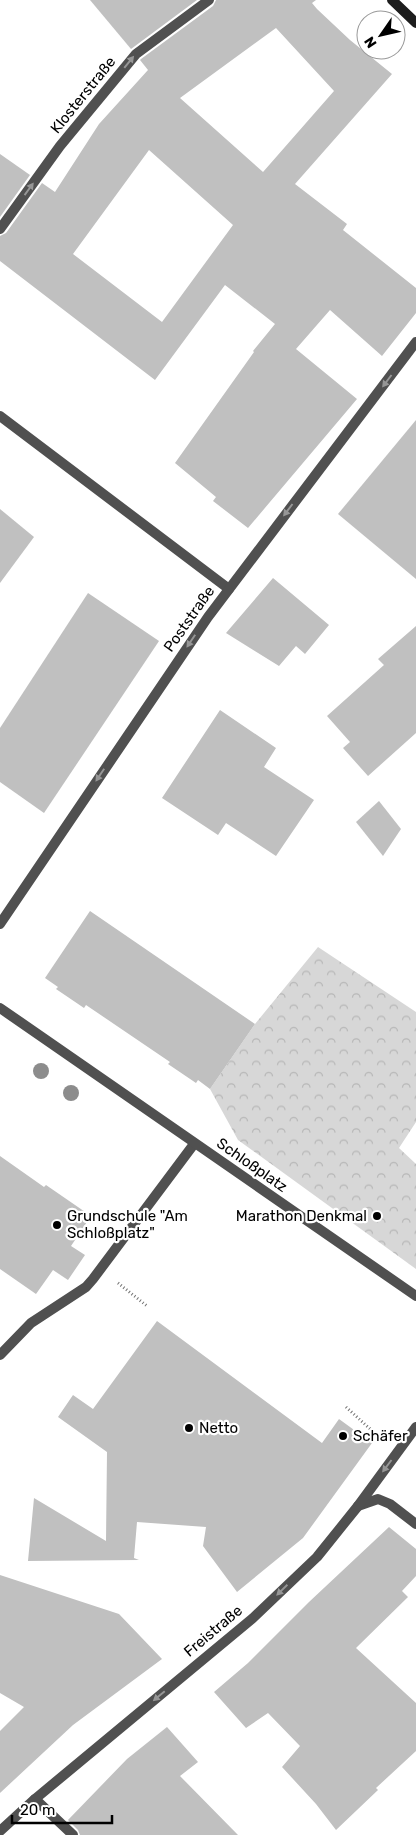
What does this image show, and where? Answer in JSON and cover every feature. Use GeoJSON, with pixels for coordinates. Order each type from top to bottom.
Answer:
{"type":"FeatureCollection","features":[{"type":"Feature","properties":{"kind":"street","name":"Klosterstraße"},"geometry":{"type":"LineString","coordinates":[[0,229],[60,146],[136,54],[209,0]]}},
{"type":"Feature","properties":{"kind":"street"},"geometry":{"type":"LineString","coordinates":[[392,0],[416,23]]}},
{"type":"Feature","properties":{"kind":"street","name":"Poststraße"},"geometry":{"type":"LineString","coordinates":[[0,924],[208,616],[416,342]]}},
{"type":"Feature","properties":{"kind":"street"},"geometry":{"type":"LineString","coordinates":[[0,416],[228,589]]}},
{"type":"Feature","properties":{"kind":"street","name":"Schloßplatz"},"geometry":{"type":"LineString","coordinates":[[0,1008],[416,1296]]}},
{"type":"Feature","properties":{"kind":"street","name":"Schloßplatz"},"geometry":{"type":"LineString","coordinates":[[0,1355],[24,1328],[86,1287],[194,1144]]}},
{"type":"Feature","properties":{"kind":"street","name":"Freistraße"},"geometry":{"type":"LineString","coordinates":[[0,1831],[35,1799],[252,1618],[317,1557],[358,1506],[416,1427]]}},
{"type":"Feature","properties":{"kind":"street"},"geometry":{"type":"LineString","coordinates":[[358,1506],[378,1499],[390,1504],[416,1524]]}},
{"type":"Feature","properties":{"kind":"street"},"geometry":{"type":"LineString","coordinates":[[35,1799],[73,1835]]}},
{"type":"Feature","properties":{"kind":"path"},"geometry":{"type":"LineString","coordinates":[[100,1270],[147,1306]]}},
{"type":"Feature","properties":{"kind":"green space"},"geometry":{"type":"Polygon","coordinates":[[[318,947],[416,1012],[416,1122],[399,1148],[416,1164],[416,1269],[238,1140],[210,1089],[255,1024],[318,947]]]}},
{"type":"Feature","properties":{"kind":"building"},"geometry":{"type":"Polygon","coordinates":[[[90,0],[197,0],[131,49],[90,0]]]}},
{"type":"Feature","properties":{"kind":"building"},"geometry":{"type":"Polygon","coordinates":[[[216,0],[316,0],[312,3],[317,9],[356,45],[356,60],[375,60],[392,74],[295,184],[347,224],[343,230],[416,288],[416,313],[382,356],[330,310],[296,349],[357,399],[248,528],[213,501],[216,497],[175,463],[253,351],[275,324],[225,285],[155,380],[0,261],[0,236],[6,233],[42,183],[55,192],[99,124],[148,70],[140,60],[213,6],[216,0]],[[276,28],[180,98],[263,172],[334,91],[276,28]],[[149,150],[73,254],[162,322],[233,225],[149,150]]]}},
{"type":"Feature","properties":{"kind":"building"},"geometry":{"type":"Polygon","coordinates":[[[0,154],[30,175],[0,217],[0,154]]]}},
{"type":"Feature","properties":{"kind":"building"},"geometry":{"type":"Polygon","coordinates":[[[416,420],[416,579],[338,514],[416,420]]]}},
{"type":"Feature","properties":{"kind":"building"},"geometry":{"type":"Polygon","coordinates":[[[0,509],[34,537],[0,583],[0,509]]]}},
{"type":"Feature","properties":{"kind":"building"},"geometry":{"type":"Polygon","coordinates":[[[273,578],[329,625],[305,654],[296,646],[279,666],[226,633],[273,578]]]}},
{"type":"Feature","properties":{"kind":"building"},"geometry":{"type":"Polygon","coordinates":[[[88,593],[159,641],[44,813],[0,782],[0,728],[88,593]]]}},
{"type":"Feature","properties":{"kind":"building"},"geometry":{"type":"Polygon","coordinates":[[[416,626],[416,733],[368,776],[343,748],[350,742],[327,716],[384,665],[378,659],[416,626]]]}},
{"type":"Feature","properties":{"kind":"building"},"geometry":{"type":"Polygon","coordinates":[[[220,710],[276,748],[264,767],[314,800],[276,856],[226,823],[218,835],[162,798],[220,710]]]}},
{"type":"Feature","properties":{"kind":"building"},"geometry":{"type":"Polygon","coordinates":[[[379,801],[401,829],[383,856],[356,822],[379,801]]]}},
{"type":"Feature","properties":{"kind":"building"},"geometry":{"type":"Polygon","coordinates":[[[90,911],[255,1024],[210,1089],[198,1080],[196,1083],[168,1064],[170,1062],[86,1005],[84,1008],[56,989],[58,987],[45,978],[90,911]]]}},
{"type":"Feature","properties":{"kind":"building"},"geometry":{"type":"Polygon","coordinates":[[[0,1156],[44,1187],[46,1185],[91,1216],[71,1246],[85,1255],[68,1280],[53,1270],[36,1294],[0,1269],[0,1156]]]}},
{"type":"Feature","properties":{"kind":"building","name":"Netto"},"geometry":{"type":"Polygon","coordinates":[[[157,1321],[322,1443],[339,1419],[372,1443],[303,1538],[237,1592],[203,1546],[206,1527],[137,1522],[134,1558],[139,1560],[28,1561],[34,1498],[106,1541],[107,1452],[58,1417],[73,1395],[93,1409],[157,1321]]]}},
{"type":"Feature","properties":{"kind":"building"},"geometry":{"type":"Polygon","coordinates":[[[389,1527],[416,1549],[416,1576],[402,1591],[408,1597],[356,1648],[416,1703],[416,1751],[376,1788],[378,1790],[336,1830],[316,1804],[282,1767],[300,1746],[268,1713],[246,1728],[214,1692],[248,1663],[309,1602],[389,1527]]]}},
{"type":"Feature","properties":{"kind":"building"},"geometry":{"type":"Polygon","coordinates":[[[0,1575],[119,1614],[162,1659],[73,1725],[0,1793],[0,1731],[24,1707],[0,1693],[0,1575]]]}},
{"type":"Feature","properties":{"kind":"building"},"geometry":{"type":"Polygon","coordinates":[[[167,1727],[198,1762],[180,1776],[238,1835],[80,1835],[78,1830],[68,1820],[127,1759],[167,1727]]]}},
{"type":"Feature","properties":{"kind":"place","name":"Marathon Denkmal"},"geometry":{"type":"Point","coordinates":[377,1216]}},
{"type":"Feature","properties":{"kind":"place","name":"Grundschule \"Am Schloßplatz\""},"geometry":{"type":"Point","coordinates":[57,1225]}},
{"type":"Feature","properties":{"kind":"place","name":"Netto"},"geometry":{"type":"Point","coordinates":[189,1428]}},
{"type":"Feature","properties":{"kind":"place","name":"Schäfer"},"geometry":{"type":"Point","coordinates":[343,1436]}}]}
